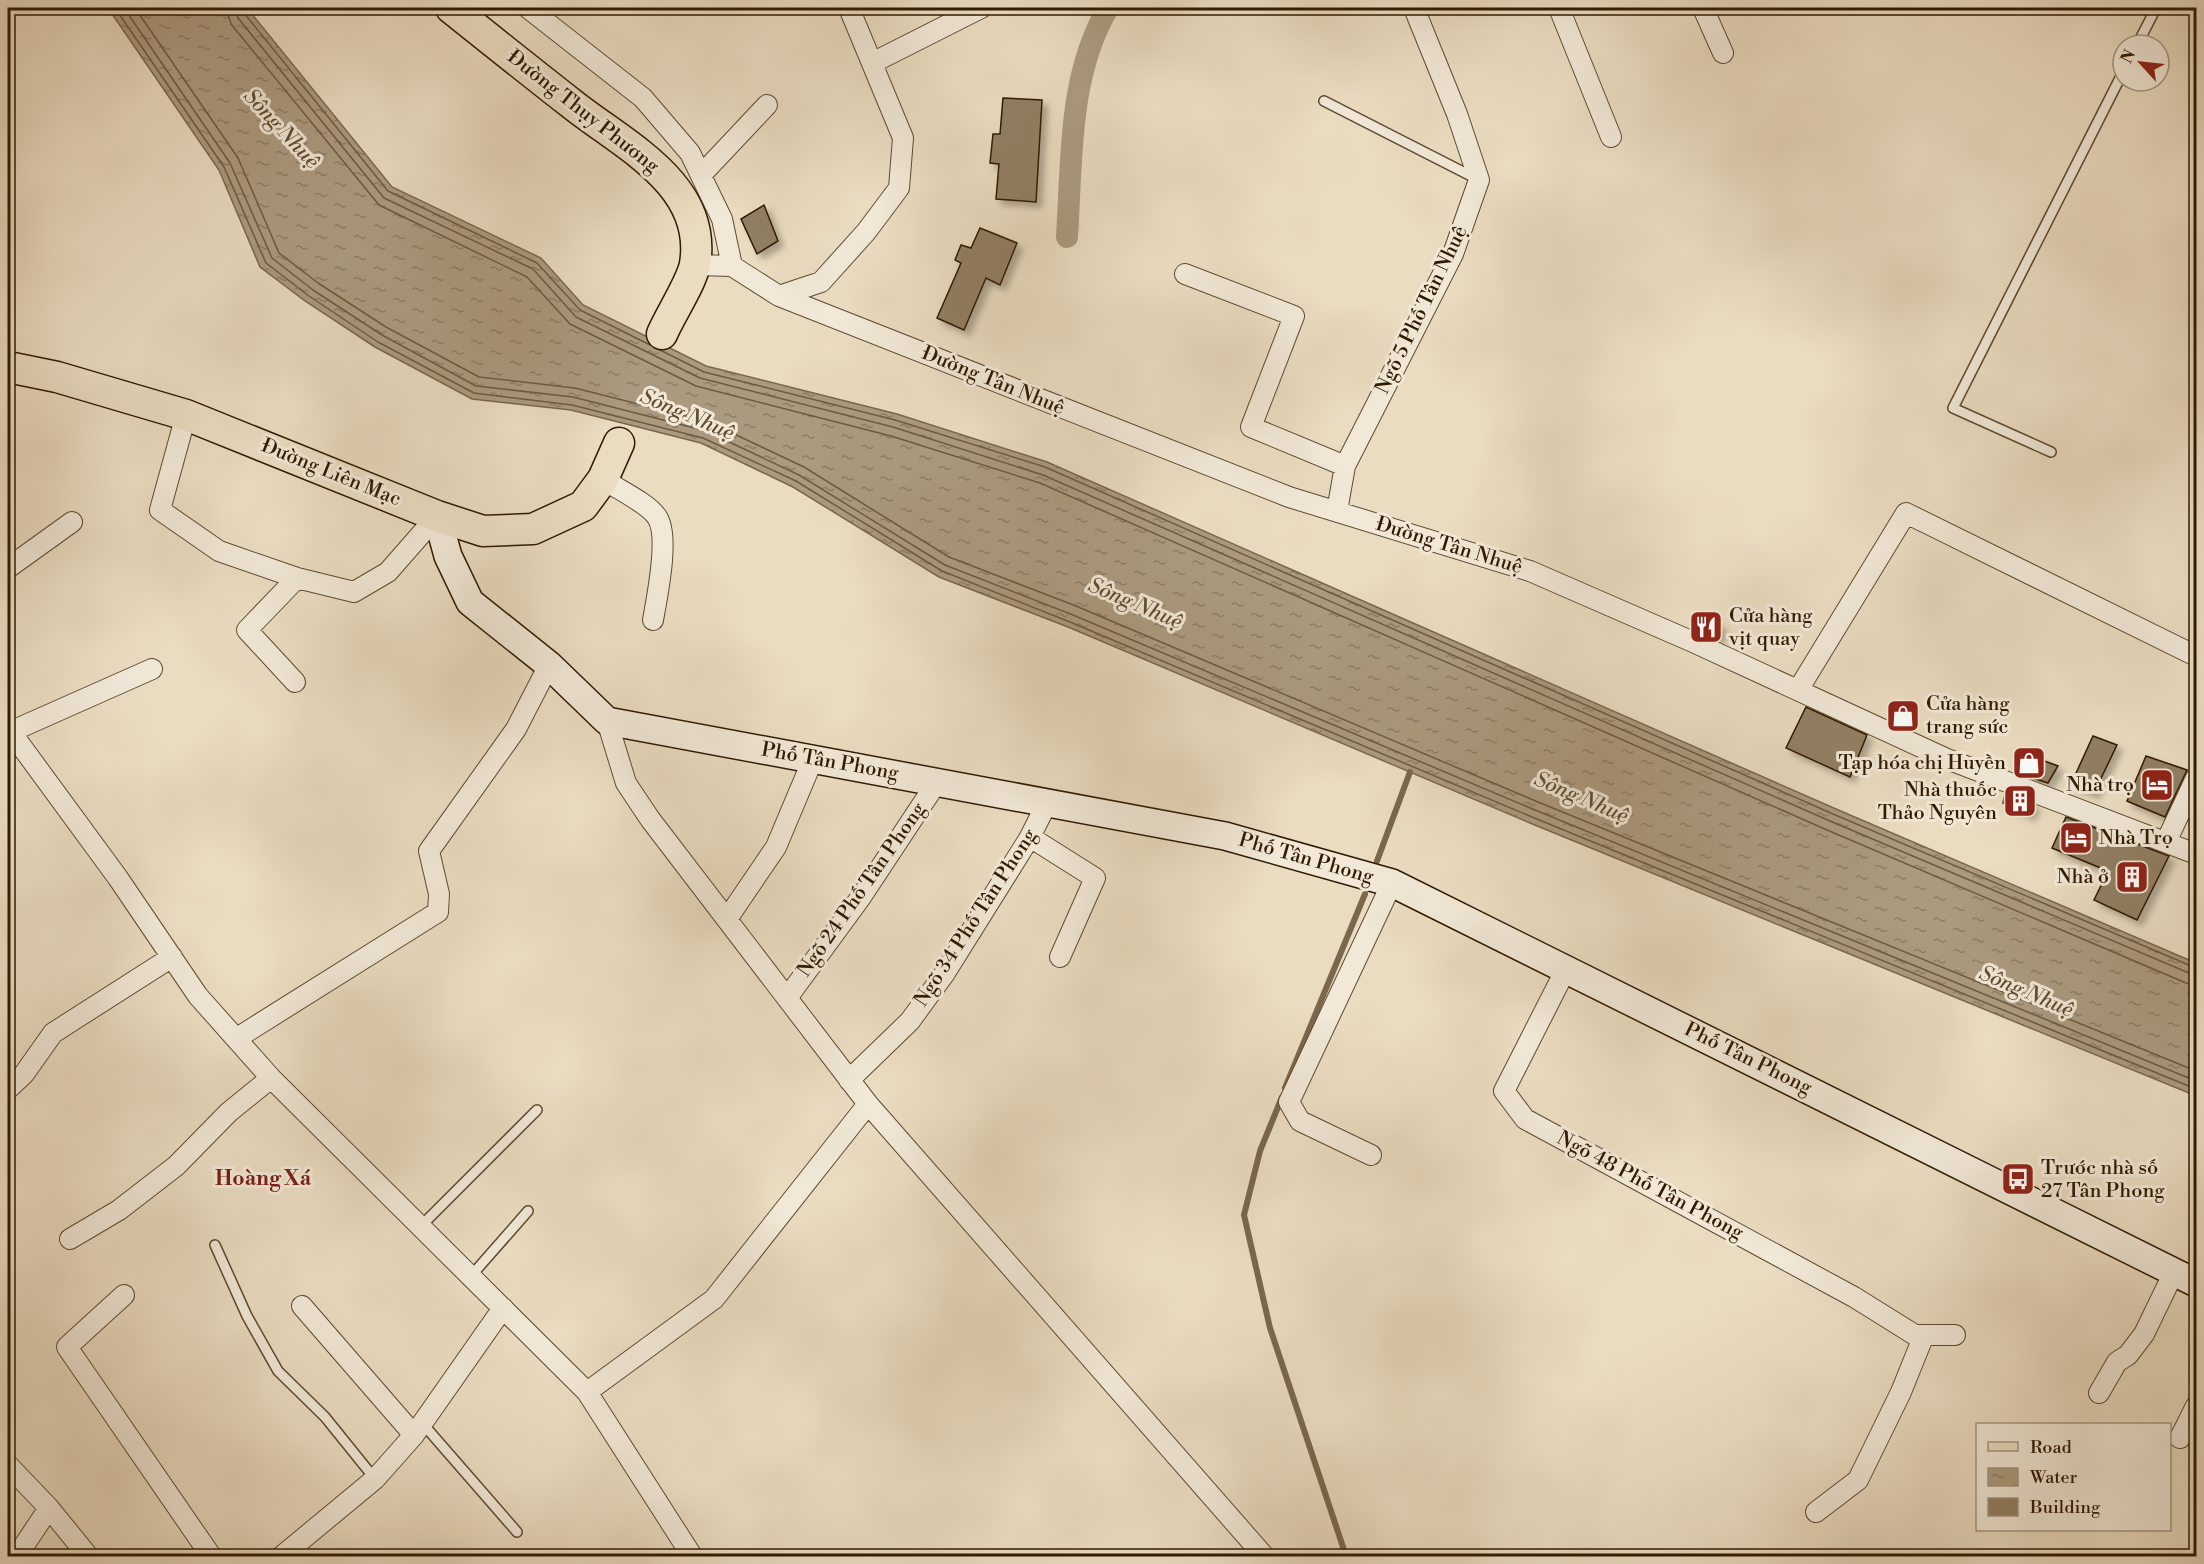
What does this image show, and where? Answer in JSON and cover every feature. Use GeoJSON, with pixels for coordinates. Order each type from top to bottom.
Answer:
{"type":"FeatureCollection","features":[{"type":"Feature","properties":{"kind":"main road","name":"Đường Thụy Phương"},"geometry":{"type":"LineString","coordinates":[[451,8],[575,107],[655,164],[679,194],[694,226],[695,265],[662,334]]}},
{"type":"Feature","properties":{"kind":"main road","name":"Đường Liên Mạc"},"geometry":{"type":"LineString","coordinates":[[8,367],[57,377],[186,415],[437,516],[483,531],[533,529],[583,506],[603,479],[619,443]]}},
{"type":"Feature","properties":{"kind":"street"},"geometry":{"type":"LineString","coordinates":[[778,296],[821,282],[866,232],[898,188],[903,138],[849,8]]}},
{"type":"Feature","properties":{"kind":"street"},"geometry":{"type":"LineString","coordinates":[[872,63],[981,8]]}},
{"type":"Feature","properties":{"kind":"street"},"geometry":{"type":"LineString","coordinates":[[1414,8],[1457,114],[1479,180]]}},
{"type":"Feature","properties":{"kind":"street"},"geometry":{"type":"LineString","coordinates":[[1559,8],[1611,137]]}},
{"type":"Feature","properties":{"kind":"street"},"geometry":{"type":"LineString","coordinates":[[1703,8],[1723,53]]}},
{"type":"Feature","properties":{"kind":"street","name":"Đường Thụy Phương"},"geometry":{"type":"LineString","coordinates":[[541,12],[643,98],[690,153],[722,219],[732,266]]}},
{"type":"Feature","properties":{"kind":"street"},"geometry":{"type":"LineString","coordinates":[[702,174],[767,105]]}},
{"type":"Feature","properties":{"kind":"street","name":"Ngõ 5 Phố Tân Nhuệ"},"geometry":{"type":"LineString","coordinates":[[1337,511],[1345,466],[1453,254],[1479,180]]}},
{"type":"Feature","properties":{"kind":"street"},"geometry":{"type":"LineString","coordinates":[[695,265],[732,266]]}},
{"type":"Feature","properties":{"kind":"street","name":"Đường Tân Nhuệ"},"geometry":{"type":"LineString","coordinates":[[732,266],[778,296],[1289,497],[1530,572],[1798,690],[1947,759],[2196,854]]}},
{"type":"Feature","properties":{"kind":"street"},"geometry":{"type":"LineString","coordinates":[[1185,274],[1294,316],[1251,427],[1345,466]]}},
{"type":"Feature","properties":{"kind":"street"},"geometry":{"type":"LineString","coordinates":[[186,415],[160,510],[219,551],[297,578],[354,592],[388,572],[437,516]]}},
{"type":"Feature","properties":{"kind":"street"},"geometry":{"type":"LineString","coordinates":[[603,479],[653,512],[660,524],[660,580],[653,620]]}},
{"type":"Feature","properties":{"kind":"street"},"geometry":{"type":"LineString","coordinates":[[1798,690],[1906,513],[2196,656]]}},
{"type":"Feature","properties":{"kind":"street"},"geometry":{"type":"LineString","coordinates":[[437,516],[448,556],[470,602],[549,665],[607,722],[626,783],[868,1104],[1264,1557]]}},
{"type":"Feature","properties":{"kind":"street"},"geometry":{"type":"LineString","coordinates":[[8,568],[72,522]]}},
{"type":"Feature","properties":{"kind":"street"},"geometry":{"type":"LineString","coordinates":[[295,682],[247,630],[297,578]]}},
{"type":"Feature","properties":{"kind":"street"},"geometry":{"type":"LineString","coordinates":[[237,1038],[438,912],[439,894],[429,851],[479,785],[516,729],[549,665]]}},
{"type":"Feature","properties":{"kind":"street"},"geometry":{"type":"LineString","coordinates":[[152,669],[9,730],[118,878],[198,996],[271,1078],[587,1392],[692,1557]]}},
{"type":"Feature","properties":{"kind":"street","name":"Phố Tân Phong"},"geometry":{"type":"LineString","coordinates":[[607,722],[1225,836],[1392,883],[2185,1278]]}},
{"type":"Feature","properties":{"kind":"street"},"geometry":{"type":"LineString","coordinates":[[727,919],[776,847],[813,759]]}},
{"type":"Feature","properties":{"kind":"street"},"geometry":{"type":"LineString","coordinates":[[2166,842],[2196,778]]}},
{"type":"Feature","properties":{"kind":"street","name":"Ngõ 24 Phố Tân Phong"},"geometry":{"type":"LineString","coordinates":[[787,998],[861,897],[937,782]]}},
{"type":"Feature","properties":{"kind":"street","name":"Ngõ 34 Phố Tân Phong"},"geometry":{"type":"LineString","coordinates":[[849,1080],[917,1011],[945,973],[1030,837],[1047,803]]}},
{"type":"Feature","properties":{"kind":"street"},"geometry":{"type":"LineString","coordinates":[[1030,837],[1095,878],[1060,957]]}},
{"type":"Feature","properties":{"kind":"street"},"geometry":{"type":"LineString","coordinates":[[1371,1155],[1300,1120],[1289,1102],[1392,883]]}},
{"type":"Feature","properties":{"kind":"street"},"geometry":{"type":"LineString","coordinates":[[8,1089],[24,1074],[53,1033],[172,957]]}},
{"type":"Feature","properties":{"kind":"street","name":"Ngõ 48 Phố Tân Phong"},"geometry":{"type":"LineString","coordinates":[[1566,969],[1504,1091],[1525,1119],[1854,1297],[1915,1335],[1954,1335]]}},
{"type":"Feature","properties":{"kind":"street"},"geometry":{"type":"LineString","coordinates":[[70,1239],[120,1210],[176,1166],[229,1112],[271,1078]]}},
{"type":"Feature","properties":{"kind":"street"},"geometry":{"type":"LineString","coordinates":[[587,1392],[714,1299],[868,1104]]}},
{"type":"Feature","properties":{"kind":"street"},"geometry":{"type":"LineString","coordinates":[[2099,1393],[2117,1362],[2128,1355],[2185,1278]]}},
{"type":"Feature","properties":{"kind":"street"},"geometry":{"type":"LineString","coordinates":[[124,1295],[67,1347],[211,1557]]}},
{"type":"Feature","properties":{"kind":"street"},"geometry":{"type":"LineString","coordinates":[[302,1306],[418,1429]]}},
{"type":"Feature","properties":{"kind":"street"},"geometry":{"type":"LineString","coordinates":[[282,1557],[375,1479],[418,1429],[503,1308]]}},
{"type":"Feature","properties":{"kind":"street"},"geometry":{"type":"LineString","coordinates":[[1816,1512],[1858,1480],[1901,1392],[1924,1335]]}},
{"type":"Feature","properties":{"kind":"street"},"geometry":{"type":"LineString","coordinates":[[2180,1438],[2196,1406]]}},
{"type":"Feature","properties":{"kind":"street"},"geometry":{"type":"LineString","coordinates":[[8,1466],[49,1508],[88,1557]]}},
{"type":"Feature","properties":{"kind":"street"},"geometry":{"type":"LineString","coordinates":[[17,1557],[49,1508]]}},
{"type":"Feature","properties":{"kind":"lane"},"geometry":{"type":"LineString","coordinates":[[2143,33],[2156,8]]}},
{"type":"Feature","properties":{"kind":"lane"},"geometry":{"type":"LineString","coordinates":[[2051,452],[1953,408],[2112,93]]}},
{"type":"Feature","properties":{"kind":"lane"},"geometry":{"type":"LineString","coordinates":[[1324,101],[1479,180]]}},
{"type":"Feature","properties":{"kind":"lane"},"geometry":{"type":"LineString","coordinates":[[420,1227],[537,1110]]}},
{"type":"Feature","properties":{"kind":"lane"},"geometry":{"type":"LineString","coordinates":[[471,1276],[528,1211]]}},
{"type":"Feature","properties":{"kind":"lane"},"geometry":{"type":"LineString","coordinates":[[215,1245],[248,1316],[278,1371],[325,1417],[375,1479]]}},
{"type":"Feature","properties":{"kind":"lane"},"geometry":{"type":"LineString","coordinates":[[418,1429],[517,1532]]}},
{"type":"Feature","properties":{"kind":"water","name":"Sông Nhuệ"},"geometry":{"type":"Polygon","coordinates":[[[108,8],[247,8],[392,187],[541,258],[583,305],[706,366],[897,414],[1047,462],[1836,809],[2196,963],[2196,1096],[1530,823],[1068,627],[939,577],[793,487],[701,443],[571,410],[472,399],[375,347],[305,301],[260,267],[219,170],[108,8]]]}},
{"type":"Feature","properties":{"kind":"building"},"geometry":{"type":"Polygon","coordinates":[[[1003,98],[1042,100],[1036,202],[996,199],[999,164],[990,163],[993,134],[1000,134],[1003,98]]]}},
{"type":"Feature","properties":{"kind":"building"},"geometry":{"type":"Polygon","coordinates":[[[764,205],[778,241],[757,254],[741,219],[764,205]]]}},
{"type":"Feature","properties":{"kind":"building"},"geometry":{"type":"Polygon","coordinates":[[[980,228],[1017,243],[1000,285],[986,278],[964,330],[937,318],[961,263],[955,260],[961,245],[971,248],[980,228]]]}},
{"type":"Feature","properties":{"kind":"building","name":"Cửa hàng vịt quay"},"geometry":{"type":"Polygon","coordinates":[[[1698,614],[1721,625],[1717,640],[1691,628],[1698,614]]]}},
{"type":"Feature","properties":{"kind":"building"},"geometry":{"type":"Polygon","coordinates":[[[1806,707],[1867,735],[1850,777],[1786,748],[1806,707]]]}},
{"type":"Feature","properties":{"kind":"building","name":"Nhà trọ"},"geometry":{"type":"Polygon","coordinates":[[[2093,736],[2117,745],[2094,793],[2071,784],[2093,736]]]}},
{"type":"Feature","properties":{"kind":"building"},"geometry":{"type":"Polygon","coordinates":[[[2023,753],[2058,766],[2048,783],[2014,772],[2023,753]]]}},
{"type":"Feature","properties":{"kind":"building","name":"Nhà trọ"},"geometry":{"type":"Polygon","coordinates":[[[2146,756],[2187,770],[2165,817],[2127,801],[2146,756]]]}},
{"type":"Feature","properties":{"kind":"building"},"geometry":{"type":"Polygon","coordinates":[[[2005,794],[2034,805],[2030,815],[2003,803],[2005,794]]]}},
{"type":"Feature","properties":{"kind":"building","name":"Nhà ở"},"geometry":{"type":"Polygon","coordinates":[[[2066,817],[2169,856],[2137,920],[2094,900],[2108,871],[2052,848],[2066,817]]]}},
{"type":"Feature","properties":{"kind":"waterway"},"geometry":{"type":"LineString","coordinates":[[1067,237],[1074,119],[1079,90],[1085,62],[1108,8]]}},
{"type":"Feature","properties":{"kind":"waterway"},"geometry":{"type":"LineString","coordinates":[[1377,861],[1410,772]]}},
{"type":"Feature","properties":{"kind":"waterway"},"geometry":{"type":"LineString","coordinates":[[1285,1088],[1365,894]]}},
{"type":"Feature","properties":{"kind":"waterway"},"geometry":{"type":"LineString","coordinates":[[1282,1097],[1260,1151],[1244,1215],[1270,1328],[1346,1556]]}},
{"type":"Feature","properties":{"kind":"place","name":"Cửa hàng vịt quay"},"geometry":{"type":"Point","coordinates":[1706,627]}},
{"type":"Feature","properties":{"kind":"place","name":"Cửa hàng trang sức"},"geometry":{"type":"Point","coordinates":[1903,716]}},
{"type":"Feature","properties":{"kind":"place","name":"Tạp hóa chị Huyền"},"geometry":{"type":"Point","coordinates":[2029,763]}},
{"type":"Feature","properties":{"kind":"place","name":"Nhà trọ"},"geometry":{"type":"Point","coordinates":[2157,785]}},
{"type":"Feature","properties":{"kind":"place","name":"Nhà thuốc Thảo Nguyên"},"geometry":{"type":"Point","coordinates":[2020,801]}},
{"type":"Feature","properties":{"kind":"place","name":"Nhà Trọ"},"geometry":{"type":"Point","coordinates":[2076,838]}},
{"type":"Feature","properties":{"kind":"place","name":"Nhà ở"},"geometry":{"type":"Point","coordinates":[2132,877]}},
{"type":"Feature","properties":{"kind":"place","name":"Trước nhà số 27 Tân Phong"},"geometry":{"type":"Point","coordinates":[2018,1179]}},
{"type":"Feature","properties":{"kind":"district","name":"Hoàng Xá"},"geometry":{"type":"Point","coordinates":[263,1179]}}]}
